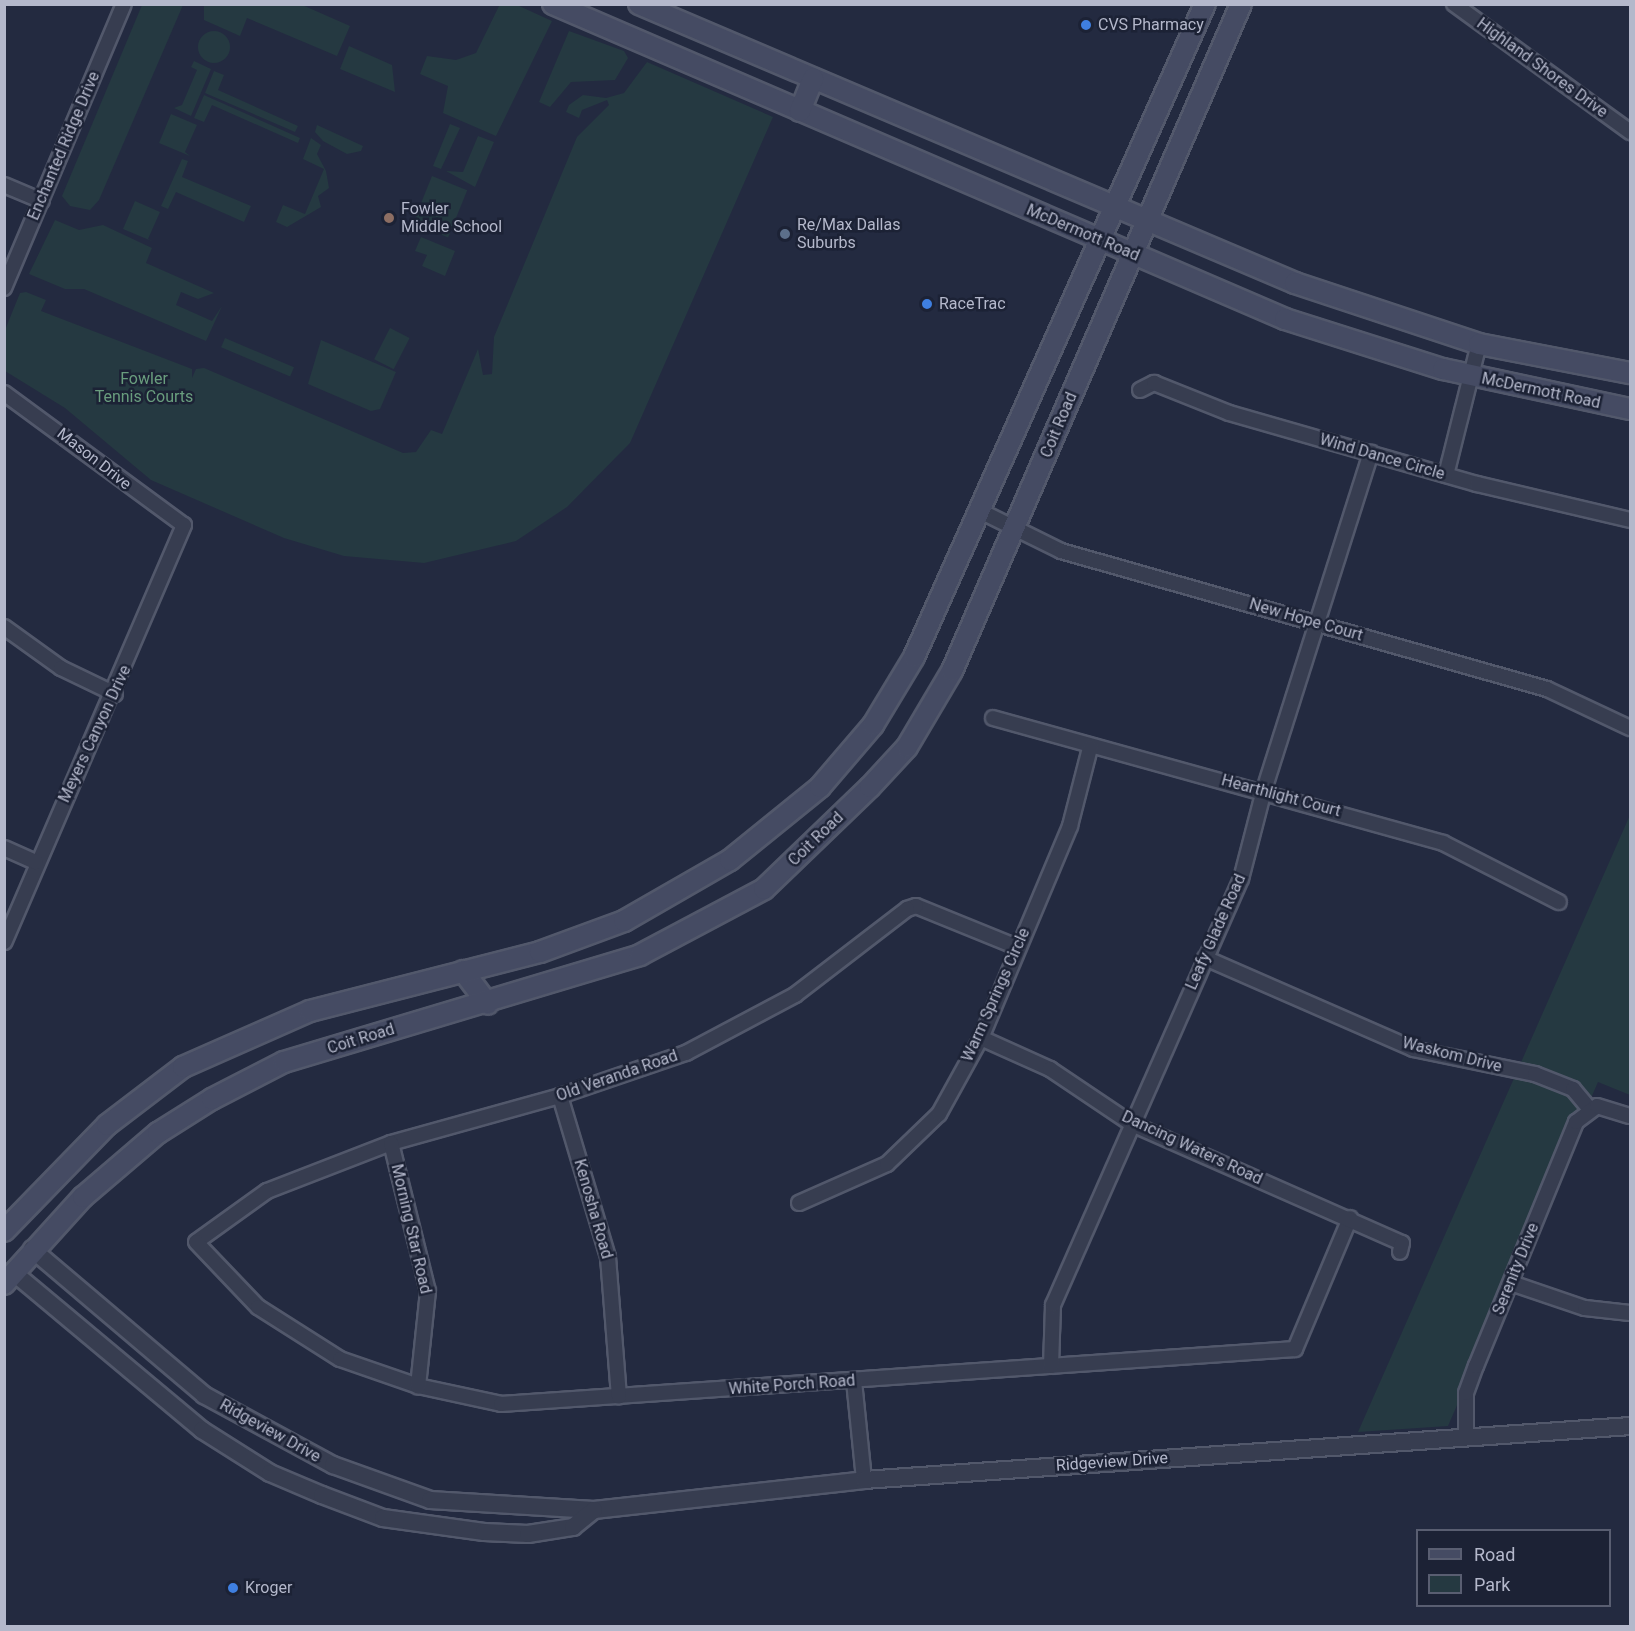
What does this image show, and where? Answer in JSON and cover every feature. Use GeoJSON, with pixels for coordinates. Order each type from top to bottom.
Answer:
{"type":"FeatureCollection","features":[{"type":"Feature","properties":{"kind":"main road","name":"McDermott Road"},"geometry":{"type":"LineString","coordinates":[[553,4],[574,9],[800,111],[1285,319],[1470,375],[1630,409]]}},
{"type":"Feature","properties":{"kind":"main road","name":"McDermott Road"},"geometry":{"type":"LineString","coordinates":[[639,4],[1295,283],[1479,344],[1630,373]]}},
{"type":"Feature","properties":{"kind":"main road"},"geometry":{"type":"LineString","coordinates":[[6,1226],[107,1125],[183,1066],[310,1011],[574,941],[663,901],[730,860],[820,787],[892,696],[982,512],[1205,4]]}},
{"type":"Feature","properties":{"kind":"main road"},"geometry":{"type":"LineString","coordinates":[[1216,61],[1212,43],[1227,4]]}},
{"type":"Feature","properties":{"kind":"main road","name":"Coit Road"},"geometry":{"type":"LineString","coordinates":[[7,1274],[158,1133],[212,1099],[284,1062],[488,1004],[640,955],[764,889],[907,747],[952,670],[1131,254],[1242,4]]}},
{"type":"Feature","properties":{"kind":"main road"},"geometry":{"type":"LineString","coordinates":[[800,111],[813,78]]}},
{"type":"Feature","properties":{"kind":"main road"},"geometry":{"type":"LineString","coordinates":[[488,1004],[489,964]]}},
{"type":"Feature","properties":{"kind":"main road"},"geometry":{"type":"LineString","coordinates":[[463,971],[488,1004]]}},
{"type":"Feature","properties":{"kind":"main road","name":"Ridgeview Drive"},"geometry":{"type":"LineString","coordinates":[[6,1226],[32,1249]]}},
{"type":"Feature","properties":{"kind":"street","name":"Enchanted Ridge Drive"},"geometry":{"type":"LineString","coordinates":[[4,288],[124,4]]}},
{"type":"Feature","properties":{"kind":"street","name":"Highland Shores Drive"},"geometry":{"type":"LineString","coordinates":[[1454,4],[1630,132]]}},
{"type":"Feature","properties":{"kind":"street"},"geometry":{"type":"LineString","coordinates":[[4,185],[42,201]]}},
{"type":"Feature","properties":{"kind":"street"},"geometry":{"type":"LineString","coordinates":[[1446,475],[1479,344]]}},
{"type":"Feature","properties":{"kind":"street","name":"Wind Dance Circle"},"geometry":{"type":"LineString","coordinates":[[1140,390],[1154,383],[1229,413],[1446,475],[1630,520]]}},
{"type":"Feature","properties":{"kind":"street","name":"Mason Drive"},"geometry":{"type":"LineString","coordinates":[[4,393],[184,525]]}},
{"type":"Feature","properties":{"kind":"street","name":"Leafy Glade Road"},"geometry":{"type":"LineString","coordinates":[[1051,1366],[1053,1305],[1241,879],[1263,790],[1371,453]]}},
{"type":"Feature","properties":{"kind":"street","name":"New Hope Court"},"geometry":{"type":"LineString","coordinates":[[982,512],[1014,529],[1121,571],[1316,623],[1547,689],[1630,728]]}},
{"type":"Feature","properties":{"kind":"street","name":"Meyers Canyon Drive"},"geometry":{"type":"LineString","coordinates":[[4,942],[36,862],[115,694],[184,525]]}},
{"type":"Feature","properties":{"kind":"street"},"geometry":{"type":"LineString","coordinates":[[4,627],[62,668],[115,694]]}},
{"type":"Feature","properties":{"kind":"street","name":"Hearthlight Court"},"geometry":{"type":"LineString","coordinates":[[993,718],[1090,748],[1263,790],[1443,843],[1558,902]]}},
{"type":"Feature","properties":{"kind":"street","name":"Warm Springs Circle"},"geometry":{"type":"LineString","coordinates":[[799,1203],[887,1164],[939,1114],[981,1038],[1017,947],[1070,826],[1090,748]]}},
{"type":"Feature","properties":{"kind":"street"},"geometry":{"type":"LineString","coordinates":[[4,848],[36,862]]}},
{"type":"Feature","properties":{"kind":"street","name":"Old Veranda Road"},"geometry":{"type":"LineString","coordinates":[[196,1242],[267,1191],[392,1143],[560,1096],[686,1053],[795,995],[916,906],[1017,947]]}},
{"type":"Feature","properties":{"kind":"street","name":"Waskom Drive"},"geometry":{"type":"LineString","coordinates":[[1205,958],[1413,1049],[1535,1074],[1573,1089],[1590,1109]]}},
{"type":"Feature","properties":{"kind":"street","name":"Dancing Waters Road"},"geometry":{"type":"LineString","coordinates":[[981,1038],[1050,1069],[1132,1124],[1350,1218],[1402,1243],[1400,1252]]}},
{"type":"Feature","properties":{"kind":"street","name":"Kenosha Road"},"geometry":{"type":"LineString","coordinates":[[560,1096],[608,1257],[619,1397]]}},
{"type":"Feature","properties":{"kind":"street"},"geometry":{"type":"LineString","coordinates":[[1590,1109],[1606,1107],[1630,1116]]}},
{"type":"Feature","properties":{"kind":"street","name":"Serenity Drive"},"geometry":{"type":"LineString","coordinates":[[1466,1438],[1466,1393],[1576,1122],[1590,1109]]}},
{"type":"Feature","properties":{"kind":"street","name":"Morning Star Road"},"geometry":{"type":"LineString","coordinates":[[392,1143],[428,1291],[418,1386]]}},
{"type":"Feature","properties":{"kind":"street","name":"White Porch Road"},"geometry":{"type":"LineString","coordinates":[[196,1242],[258,1307],[340,1359],[418,1386],[501,1404],[1295,1349],[1350,1218]]}},
{"type":"Feature","properties":{"kind":"street","name":"Ridgeview Drive"},"geometry":{"type":"LineString","coordinates":[[32,1249],[204,1395],[333,1465],[430,1500],[594,1510],[864,1480],[1630,1426]]}},
{"type":"Feature","properties":{"kind":"street","name":"Ridgeview Drive"},"geometry":{"type":"LineString","coordinates":[[7,1274],[202,1430],[270,1473],[322,1495],[383,1518],[484,1532],[528,1534],[573,1527],[594,1510]]}},
{"type":"Feature","properties":{"kind":"street"},"geometry":{"type":"LineString","coordinates":[[1511,1283],[1585,1308],[1630,1313]]}},
{"type":"Feature","properties":{"kind":"street"},"geometry":{"type":"LineString","coordinates":[[854,1381],[864,1480]]}},
{"type":"Feature","properties":{"kind":"green space"},"geometry":{"type":"Polygon","coordinates":[[[300,4],[350,26],[337,56],[247,18],[240,36],[204,20],[204,5],[300,4]]]}},
{"type":"Feature","properties":{"kind":"green space"},"geometry":{"type":"Polygon","coordinates":[[[500,4],[517,5],[552,21],[496,136],[443,113],[448,86],[420,74],[427,56],[456,60],[476,53],[500,4]]]}},
{"type":"Feature","properties":{"kind":"green space"},"geometry":{"type":"Polygon","coordinates":[[[142,5],[183,5],[99,200],[90,210],[70,206],[62,196],[142,5]]]}},
{"type":"Feature","properties":{"kind":"green space"},"geometry":{"type":"Polygon","coordinates":[[[214,31],[225,36],[230,47],[225,58],[214,63],[203,58],[198,47],[203,36],[214,31]]]}},
{"type":"Feature","properties":{"kind":"green space"},"geometry":{"type":"Polygon","coordinates":[[[569,31],[624,51],[628,58],[615,80],[571,82],[550,107],[539,102],[569,31]]]}},
{"type":"Feature","properties":{"kind":"green space"},"geometry":{"type":"Polygon","coordinates":[[[349,46],[392,65],[395,92],[340,69],[349,46]]]}},
{"type":"Feature","properties":{"kind":"green space"},"geometry":{"type":"Polygon","coordinates":[[[194,61],[211,69],[191,116],[174,108],[182,105],[197,70],[191,67],[194,61]]]}},
{"type":"Feature","properties":{"kind":"green space","name":"Fowler Tennis Courts"},"geometry":{"type":"Polygon","coordinates":[[[647,62],[773,117],[630,443],[567,507],[516,541],[424,563],[344,556],[284,538],[151,480],[65,408],[5,371],[5,330],[20,293],[26,292],[46,300],[41,311],[192,369],[192,378],[196,369],[204,368],[403,453],[416,452],[431,430],[442,434],[478,349],[483,375],[492,374],[494,337],[577,137],[609,105],[607,100],[582,110],[579,118],[566,112],[569,105],[583,95],[606,98],[624,93],[647,62]]]}},
{"type":"Feature","properties":{"kind":"green space"},"geometry":{"type":"Polygon","coordinates":[[[214,71],[224,75],[218,90],[298,126],[295,132],[205,93],[214,71]]]}},
{"type":"Feature","properties":{"kind":"green space"},"geometry":{"type":"Polygon","coordinates":[[[204,95],[300,138],[298,143],[212,105],[204,122],[194,118],[204,95]]]}},
{"type":"Feature","properties":{"kind":"green space"},"geometry":{"type":"Polygon","coordinates":[[[171,114],[197,125],[185,152],[190,156],[159,143],[171,114]]]}},
{"type":"Feature","properties":{"kind":"green space"},"geometry":{"type":"Polygon","coordinates":[[[450,124],[460,128],[441,169],[433,166],[450,124]]]}},
{"type":"Feature","properties":{"kind":"green space"},"geometry":{"type":"Polygon","coordinates":[[[317,125],[363,146],[361,151],[347,154],[323,141],[315,132],[317,125]]]}},
{"type":"Feature","properties":{"kind":"green space"},"geometry":{"type":"Polygon","coordinates":[[[478,136],[494,142],[475,187],[446,171],[463,172],[478,136]]]}},
{"type":"Feature","properties":{"kind":"green space"},"geometry":{"type":"Polygon","coordinates":[[[311,138],[321,145],[317,154],[326,171],[329,188],[318,196],[321,207],[287,227],[276,222],[283,205],[305,214],[324,169],[303,159],[311,138]]]}},
{"type":"Feature","properties":{"kind":"green space"},"geometry":{"type":"Polygon","coordinates":[[[182,159],[188,161],[182,177],[251,206],[244,222],[176,192],[168,209],[161,206],[182,159]]]}},
{"type":"Feature","properties":{"kind":"green space"},"geometry":{"type":"Polygon","coordinates":[[[432,176],[467,190],[448,238],[413,223],[432,176]]]}},
{"type":"Feature","properties":{"kind":"green space"},"geometry":{"type":"Polygon","coordinates":[[[135,201],[160,212],[148,239],[154,242],[123,229],[135,201]]]}},
{"type":"Feature","properties":{"kind":"green space"},"geometry":{"type":"Polygon","coordinates":[[[55,220],[79,230],[103,225],[152,248],[146,263],[214,293],[198,299],[181,292],[176,305],[212,321],[222,306],[206,341],[84,289],[65,289],[29,274],[55,220]]]}},
{"type":"Feature","properties":{"kind":"green space"},"geometry":{"type":"Polygon","coordinates":[[[421,237],[455,251],[445,276],[422,266],[427,255],[415,251],[421,237]]]}},
{"type":"Feature","properties":{"kind":"green space"},"geometry":{"type":"Polygon","coordinates":[[[390,328],[410,338],[394,369],[374,359],[390,328]]]}},
{"type":"Feature","properties":{"kind":"green space"},"geometry":{"type":"Polygon","coordinates":[[[225,338],[294,367],[290,377],[221,347],[225,338]]]}},
{"type":"Feature","properties":{"kind":"green space"},"geometry":{"type":"Polygon","coordinates":[[[321,340],[396,372],[380,409],[371,411],[308,384],[321,340]]]}},
{"type":"Feature","properties":{"kind":"green space"},"geometry":{"type":"Polygon","coordinates":[[[1630,815],[1630,1095],[1598,1082],[1448,1426],[1358,1432],[1630,815]]]}},
{"type":"Feature","properties":{"kind":"place","name":"CVS Pharmacy"},"geometry":{"type":"Point","coordinates":[1086,25]}},
{"type":"Feature","properties":{"kind":"place","name":"Fowler Middle School"},"geometry":{"type":"Point","coordinates":[389,218]}},
{"type":"Feature","properties":{"kind":"place","name":"Re/Max Dallas Suburbs"},"geometry":{"type":"Point","coordinates":[785,234]}},
{"type":"Feature","properties":{"kind":"place","name":"RaceTrac"},"geometry":{"type":"Point","coordinates":[927,304]}},
{"type":"Feature","properties":{"kind":"place","name":"Kroger"},"geometry":{"type":"Point","coordinates":[233,1588]}}]}
